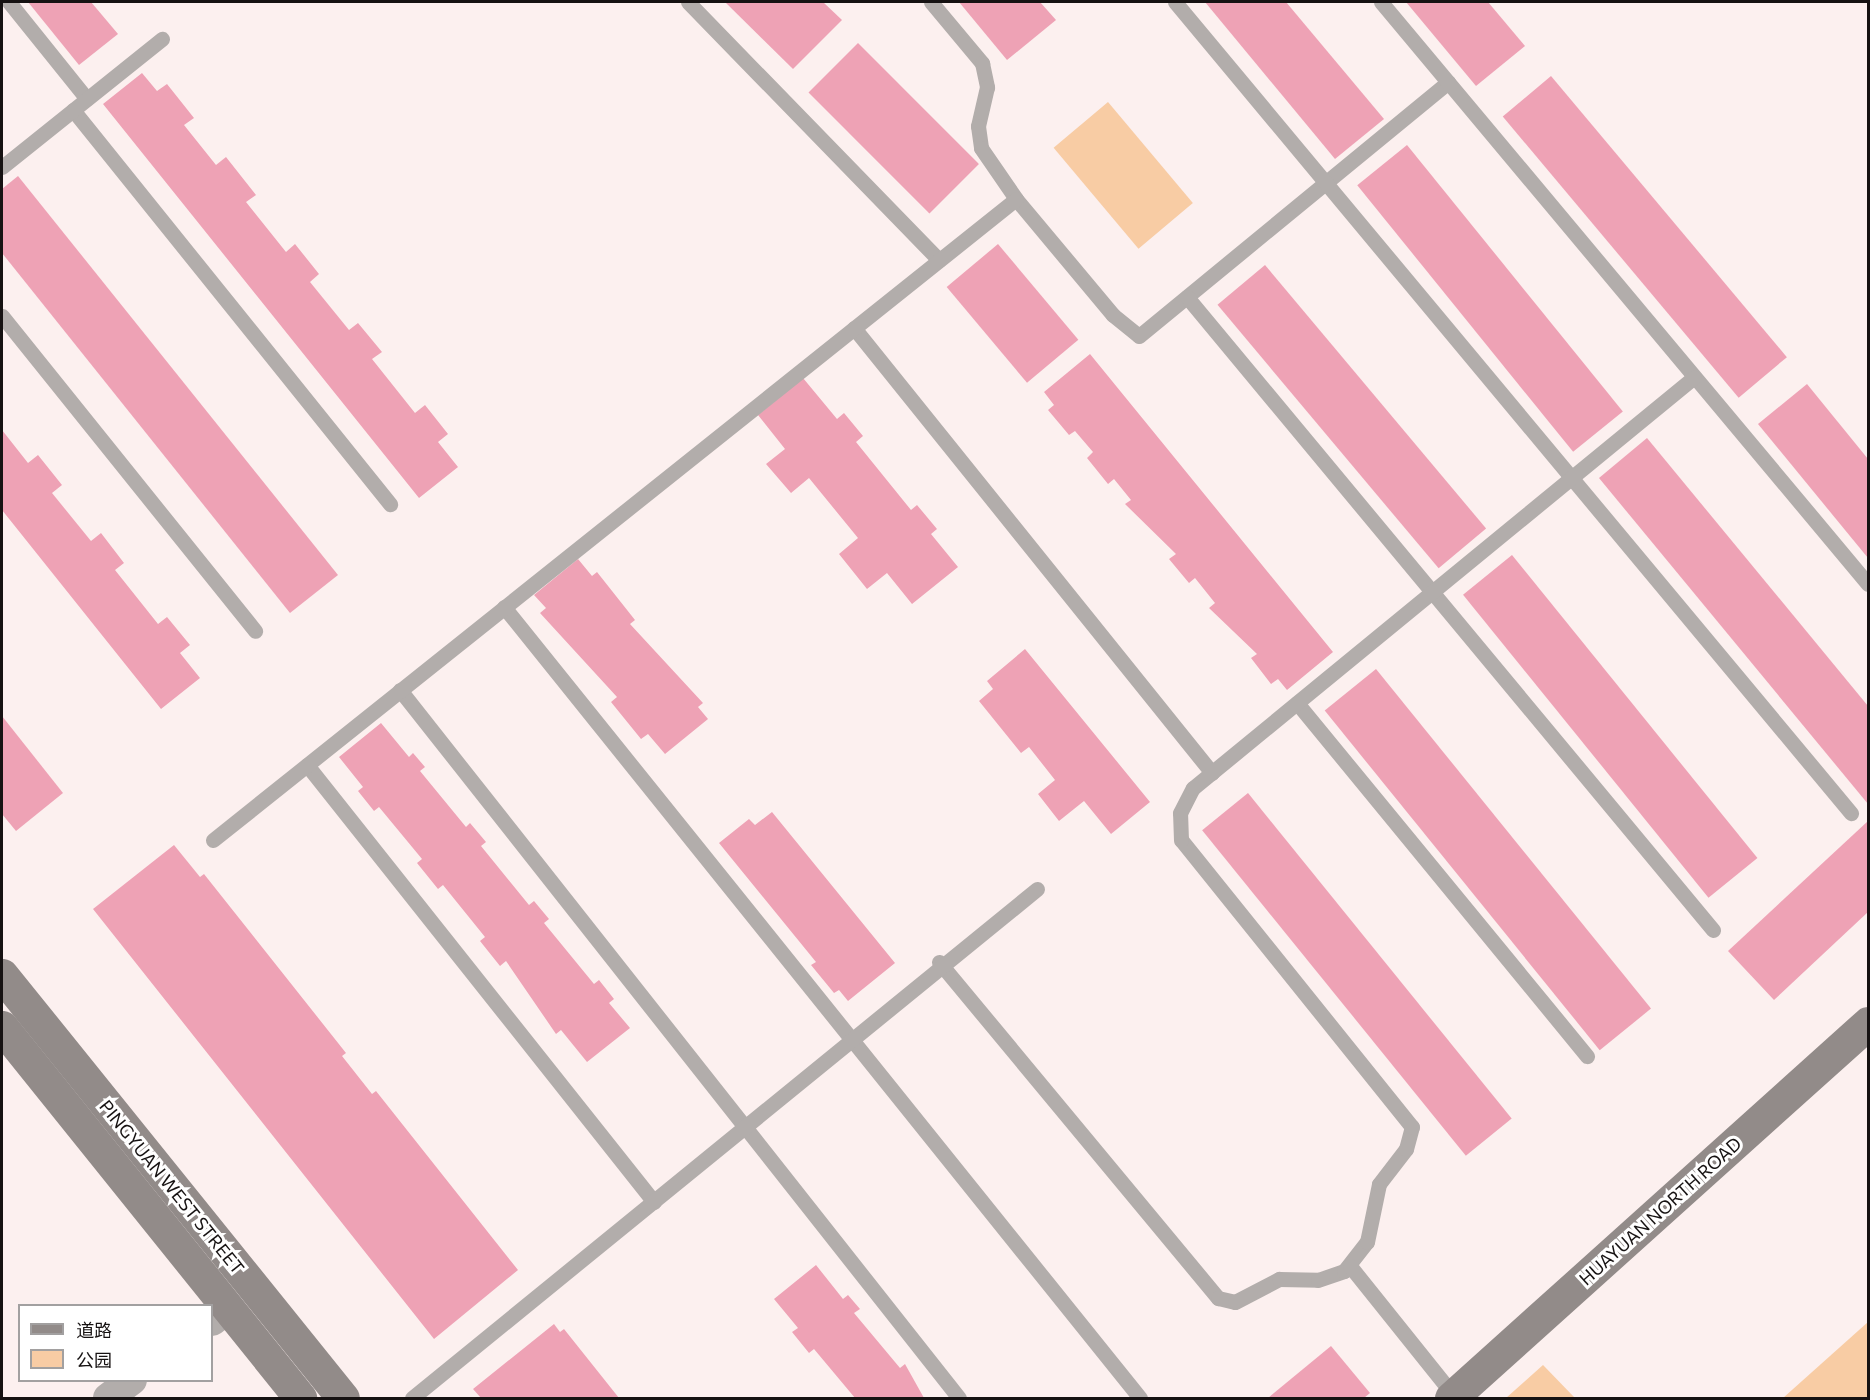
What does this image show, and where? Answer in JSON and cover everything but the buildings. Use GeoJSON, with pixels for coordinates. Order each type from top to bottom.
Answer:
{"type":"FeatureCollection","features":[{"type":"Feature","properties":{"kind":"main road","name":"PINGYUAN WEST STREET"},"geometry":{"type":"LineString","coordinates":[[2,975],[343,1398]]}},
{"type":"Feature","properties":{"kind":"main road","name":"HUAYUAN NORTH ROAD"},"geometry":{"type":"LineString","coordinates":[[1453,1397],[1869,1023]]}},
{"type":"Feature","properties":{"kind":"main road","name":"PINGYUAN WEST STREET"},"geometry":{"type":"LineString","coordinates":[[2,1027],[212,1304]]}},
{"type":"Feature","properties":{"kind":"main road","name":"PINGYUAN WEST STREET"},"geometry":{"type":"LineString","coordinates":[[220,1315],[300,1398]]}},
{"type":"Feature","properties":{"kind":"street"},"geometry":{"type":"LineString","coordinates":[[108,1398],[129,1382]]}},
{"type":"Feature","properties":{"kind":"lane"},"geometry":{"type":"LineString","coordinates":[[9,2],[87,99]]}},
{"type":"Feature","properties":{"kind":"lane"},"geometry":{"type":"LineString","coordinates":[[688,2],[939,260]]}},
{"type":"Feature","properties":{"kind":"lane"},"geometry":{"type":"LineString","coordinates":[[931,2],[982,63],[987,87],[978,126],[981,148],[1016,199],[1113,315],[1139,336],[1448,82]]}},
{"type":"Feature","properties":{"kind":"lane"},"geometry":{"type":"LineString","coordinates":[[1175,2],[1851,813]]}},
{"type":"Feature","properties":{"kind":"lane"},"geometry":{"type":"LineString","coordinates":[[1382,2],[1692,378],[1869,584]]}},
{"type":"Feature","properties":{"kind":"lane"},"geometry":{"type":"LineString","coordinates":[[2,167],[162,39]]}},
{"type":"Feature","properties":{"kind":"lane"},"geometry":{"type":"LineString","coordinates":[[73,110],[390,504]]}},
{"type":"Feature","properties":{"kind":"lane"},"geometry":{"type":"LineString","coordinates":[[213,840],[1016,199]]}},
{"type":"Feature","properties":{"kind":"lane"},"geometry":{"type":"LineString","coordinates":[[1187,297],[1713,930]]}},
{"type":"Feature","properties":{"kind":"lane"},"geometry":{"type":"LineString","coordinates":[[2,316],[255,630]]}},
{"type":"Feature","properties":{"kind":"lane"},"geometry":{"type":"LineString","coordinates":[[854,328],[1212,773]]}},
{"type":"Feature","properties":{"kind":"lane"},"geometry":{"type":"LineString","coordinates":[[941,964],[1218,1298],[1235,1302],[1279,1280],[1318,1280],[1350,1266],[1367,1242],[1379,1184],[1406,1149],[1412,1127],[1181,840],[1180,813],[1193,788],[1692,378]]}},
{"type":"Feature","properties":{"kind":"lane"},"geometry":{"type":"LineString","coordinates":[[504,607],[1140,1398]]}},
{"type":"Feature","properties":{"kind":"lane"},"geometry":{"type":"LineString","coordinates":[[400,690],[959,1398]]}},
{"type":"Feature","properties":{"kind":"lane"},"geometry":{"type":"LineString","coordinates":[[1297,703],[1587,1056]]}},
{"type":"Feature","properties":{"kind":"lane"},"geometry":{"type":"LineString","coordinates":[[306,765],[654,1202]]}},
{"type":"Feature","properties":{"kind":"lane"},"geometry":{"type":"LineString","coordinates":[[412,1398],[852,1040],[941,964],[1037,889]]}},
{"type":"Feature","properties":{"kind":"lane"},"geometry":{"type":"LineString","coordinates":[[1350,1266],[1453,1397]]}},
{"type":"Feature","properties":{"kind":"green space"},"geometry":{"type":"Polygon","coordinates":[[[1108,102],[1193,203],[1138,249],[1054,148],[1108,102]]]}},
{"type":"Feature","properties":{"kind":"green space"},"geometry":{"type":"Polygon","coordinates":[[[1868,1322],[1868,1398],[1783,1398],[1868,1322]]]}},
{"type":"Feature","properties":{"kind":"green space"},"geometry":{"type":"Polygon","coordinates":[[[1543,1365],[1575,1398],[1506,1398],[1543,1365]]]}}]}
